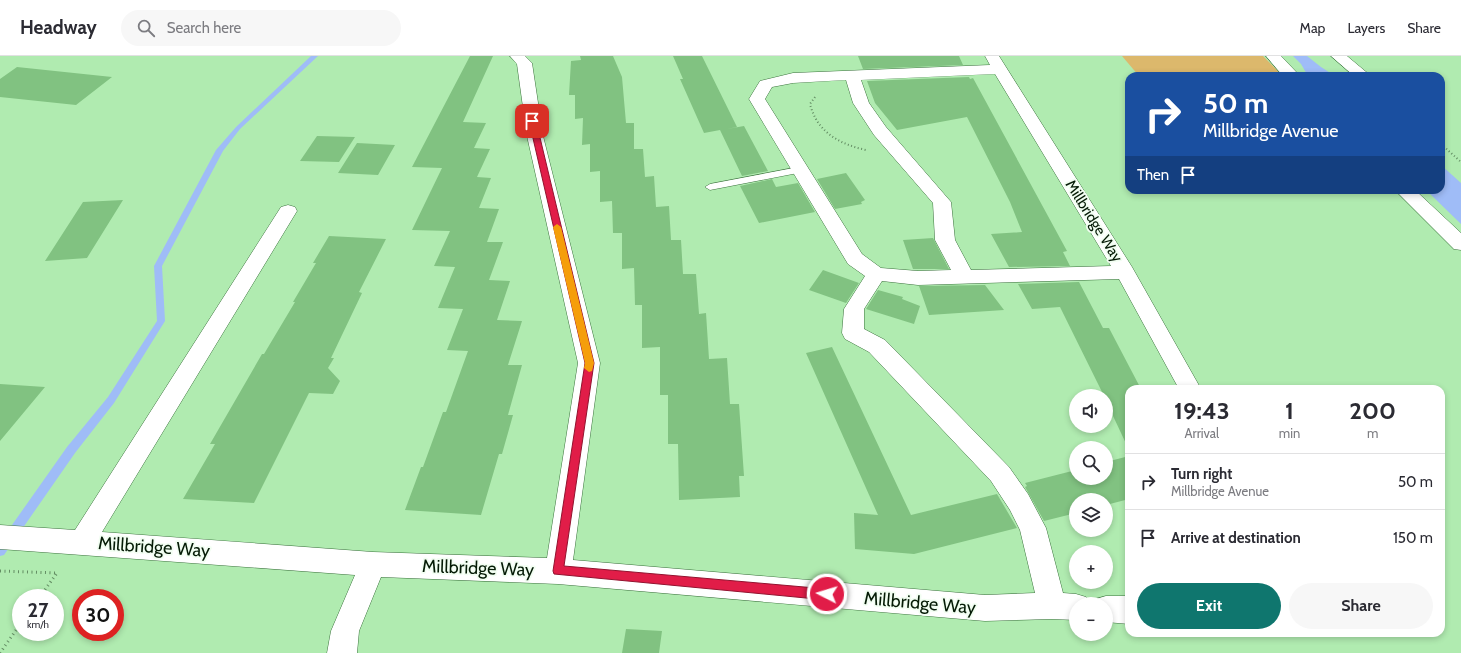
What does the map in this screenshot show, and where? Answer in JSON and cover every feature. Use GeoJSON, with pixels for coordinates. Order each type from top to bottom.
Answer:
{"type":"FeatureCollection","features":[{"type":"Feature","properties":{"kind":"street"},"geometry":{"type":"LineString","coordinates":[[517,56],[524,63],[535,136],[590,363],[558,571]]}},
{"type":"Feature","properties":{"kind":"street"},"geometry":{"type":"LineString","coordinates":[[1273,56],[1288,72]]}},
{"type":"Feature","properties":{"kind":"street"},"geometry":{"type":"LineString","coordinates":[[1338,56],[1358,72]]}},
{"type":"Feature","properties":{"kind":"street"},"geometry":{"type":"LineString","coordinates":[[996,62],[852,75],[793,78],[766,84],[757,99],[799,170],[855,259],[876,274],[918,278],[1125,272]]}},
{"type":"Feature","properties":{"kind":"street","name":"Millbridge Way"},"geometry":{"type":"LineString","coordinates":[[996,62],[1125,272],[1188,385]]}},
{"type":"Feature","properties":{"kind":"street"},"geometry":{"type":"LineString","coordinates":[[852,75],[861,103],[880,131],[942,202],[945,240],[964,276]]}},
{"type":"Feature","properties":{"kind":"street"},"geometry":{"type":"LineString","coordinates":[[1408,194],[1461,244]]}},
{"type":"Feature","properties":{"kind":"street"},"geometry":{"type":"LineString","coordinates":[[82,542],[288,211]]}},
{"type":"Feature","properties":{"kind":"street"},"geometry":{"type":"LineString","coordinates":[[876,274],[854,309],[853,333],[877,346],[1000,474],[1034,528],[1064,606]]}},
{"type":"Feature","properties":{"kind":"street","name":"Millbridge Way"},"geometry":{"type":"LineString","coordinates":[[11,538],[373,564],[558,571],[985,608],[1064,606]]}},
{"type":"Feature","properties":{"kind":"street"},"geometry":{"type":"LineString","coordinates":[[342,653],[345,631],[373,564]]}},
{"type":"Feature","properties":{"kind":"street"},"geometry":{"type":"LineString","coordinates":[[1113,609],[1125,610]]}},
{"type":"Feature","properties":{"kind":"lane"},"geometry":{"type":"LineString","coordinates":[[710,187],[799,170]]}},
{"type":"Feature","properties":{"kind":"path"},"geometry":{"type":"LineString","coordinates":[[816,77],[818,93],[810,104],[811,115],[832,139],[861,149],[902,156]]}},
{"type":"Feature","properties":{"kind":"path"},"geometry":{"type":"LineString","coordinates":[[1445,148],[1461,162]]}},
{"type":"Feature","properties":{"kind":"path"},"geometry":{"type":"LineString","coordinates":[[0,571],[57,573],[45,589]]}},
{"type":"Feature","properties":{"kind":"path"},"geometry":{"type":"LineString","coordinates":[[0,653],[12,636]]}},
{"type":"Feature","properties":{"kind":"shaded area"},"geometry":{"type":"Polygon","coordinates":[[[1122,56],[1263,56],[1279,72],[1136,72],[1122,56]]]}},
{"type":"Feature","properties":{"kind":"water"},"geometry":{"type":"Polygon","coordinates":[[[1293,56],[1307,56],[1329,72],[1306,72],[1301,64],[1293,56]]]}},
{"type":"Feature","properties":{"kind":"water"},"geometry":{"type":"Polygon","coordinates":[[[1445,169],[1461,183],[1461,224],[1430,194],[1445,194],[1445,169]]]}},
{"type":"Feature","properties":{"kind":"building"},"geometry":{"type":"Polygon","coordinates":[[[470,56],[493,56],[463,122],[486,123],[474,148],[490,149],[477,177],[491,178],[479,208],[499,209],[487,242],[503,242],[489,280],[510,281],[497,320],[522,321],[508,365],[522,365],[508,415],[513,415],[502,454],[499,454],[481,515],[405,510],[421,467],[423,467],[443,412],[446,412],[468,351],[447,350],[463,309],[438,308],[455,267],[434,266],[450,231],[412,230],[442,168],[412,167],[470,56]]]}},
{"type":"Feature","properties":{"kind":"building"},"geometry":{"type":"Polygon","coordinates":[[[580,56],[613,56],[622,77],[626,123],[634,123],[634,149],[643,149],[645,177],[654,176],[656,207],[669,206],[671,240],[681,240],[683,274],[696,274],[699,314],[706,313],[709,359],[727,358],[730,404],[739,404],[744,476],[739,476],[740,497],[679,500],[678,444],[668,444],[668,395],[660,395],[660,347],[642,348],[642,305],[635,305],[634,268],[622,269],[622,233],[613,233],[612,201],[600,202],[600,171],[590,172],[590,144],[582,145],[583,118],[575,119],[575,95],[569,95],[571,61],[581,60],[580,56]]]}},
{"type":"Feature","properties":{"kind":"building"},"geometry":{"type":"Polygon","coordinates":[[[673,56],[702,56],[737,127],[727,129],[744,126],[768,171],[742,176],[720,130],[704,133],[680,79],[683,79],[673,56]]]}},
{"type":"Feature","properties":{"kind":"building"},"geometry":{"type":"Polygon","coordinates":[[[858,56],[959,56],[963,65],[863,69],[858,56]]]}},
{"type":"Feature","properties":{"kind":"building"},"geometry":{"type":"Polygon","coordinates":[[[17,67],[112,77],[76,105],[0,97],[0,79],[17,67]]]}},
{"type":"Feature","properties":{"kind":"building"},"geometry":{"type":"Polygon","coordinates":[[[969,77],[970,79],[973,78],[1067,251],[1063,252],[1070,266],[1009,267],[991,234],[1022,232],[1010,202],[967,117],[897,130],[875,103],[867,81],[969,77]]]}},
{"type":"Feature","properties":{"kind":"building"},"geometry":{"type":"Polygon","coordinates":[[[317,136],[355,137],[339,162],[300,161],[317,136]]]}},
{"type":"Feature","properties":{"kind":"building"},"geometry":{"type":"Polygon","coordinates":[[[357,143],[395,145],[378,175],[338,173],[357,143]]]}},
{"type":"Feature","properties":{"kind":"building"},"geometry":{"type":"Polygon","coordinates":[[[846,173],[865,200],[861,202],[862,204],[835,209],[817,179],[846,173]]]}},
{"type":"Feature","properties":{"kind":"building"},"geometry":{"type":"Polygon","coordinates":[[[772,179],[776,187],[798,183],[815,212],[759,223],[740,186],[772,179]]]}},
{"type":"Feature","properties":{"kind":"building"},"geometry":{"type":"Polygon","coordinates":[[[123,200],[87,258],[45,261],[83,202],[123,200]]]}},
{"type":"Feature","properties":{"kind":"building"},"geometry":{"type":"Polygon","coordinates":[[[329,236],[386,239],[359,292],[362,293],[331,358],[334,358],[328,368],[340,381],[333,394],[309,393],[254,503],[183,499],[215,444],[210,444],[262,354],[264,354],[295,302],[293,302],[316,263],[313,263],[329,236]]]}},
{"type":"Feature","properties":{"kind":"building"},"geometry":{"type":"Polygon","coordinates":[[[933,238],[949,269],[913,269],[903,240],[933,238]]]}},
{"type":"Feature","properties":{"kind":"building"},"geometry":{"type":"Polygon","coordinates":[[[823,270],[859,283],[846,303],[809,290],[823,270]]]}},
{"type":"Feature","properties":{"kind":"building"},"geometry":{"type":"Polygon","coordinates":[[[1079,282],[1103,328],[1109,328],[1139,385],[1125,385],[1125,441],[1113,416],[1113,389],[1101,389],[1060,307],[1032,309],[1018,284],[1079,282]]]}},
{"type":"Feature","properties":{"kind":"building"},"geometry":{"type":"Polygon","coordinates":[[[985,285],[1004,310],[929,315],[919,286],[985,285]]]}},
{"type":"Feature","properties":{"kind":"building"},"geometry":{"type":"Polygon","coordinates":[[[878,290],[903,297],[902,299],[920,306],[914,324],[866,309],[878,290]]]}},
{"type":"Feature","properties":{"kind":"building"},"geometry":{"type":"Polygon","coordinates":[[[832,347],[911,515],[997,494],[1017,528],[914,554],[855,549],[854,513],[878,515],[806,353],[832,347]]]}},
{"type":"Feature","properties":{"kind":"building"},"geometry":{"type":"Polygon","coordinates":[[[0,384],[45,387],[0,441],[0,384]]]}},
{"type":"Feature","properties":{"kind":"building"},"geometry":{"type":"Polygon","coordinates":[[[1125,457],[1125,500],[1113,503],[1113,493],[1069,493],[1069,515],[1044,521],[1025,487],[1027,486],[1025,483],[1069,472],[1069,485],[1113,485],[1113,460],[1125,457]]]}},
{"type":"Feature","properties":{"kind":"building"},"geometry":{"type":"Polygon","coordinates":[[[626,629],[662,631],[659,653],[622,653],[626,629]]]}},
{"type":"Feature","properties":{"kind":"waterway"},"geometry":{"type":"LineString","coordinates":[[0,551],[71,450],[111,400],[161,321],[158,266],[220,150],[238,128],[315,56]]}},
{"type":"Feature","properties":{"kind":"slow traffic"},"geometry":{"type":"LineString","coordinates":[[557,227],[590,363],[589,368]]}},
{"type":"Feature","properties":{"kind":"route"},"geometry":{"type":"LineString","coordinates":[[532,121],[590,363],[558,571],[827,594]]}}]}
